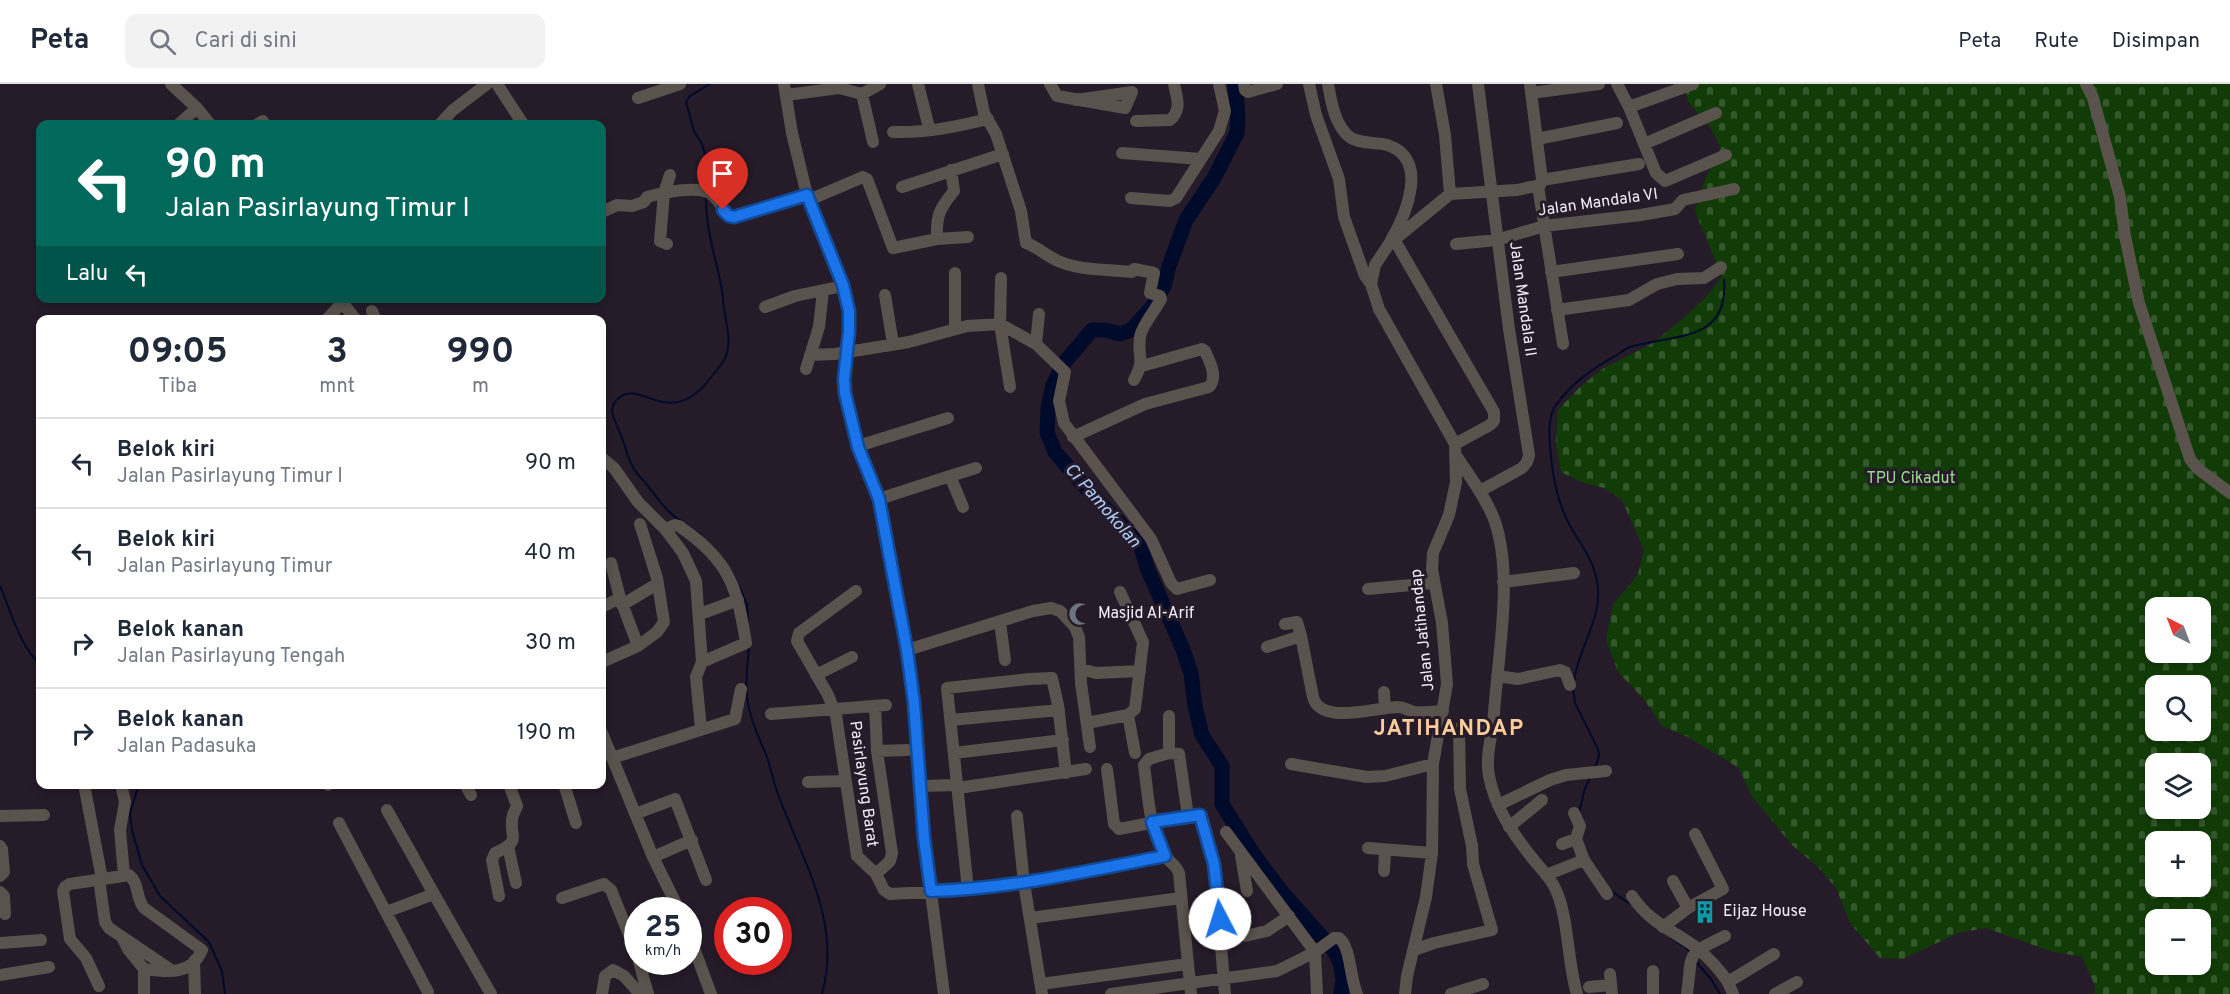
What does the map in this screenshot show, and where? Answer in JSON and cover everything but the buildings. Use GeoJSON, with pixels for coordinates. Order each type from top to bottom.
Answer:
{"type":"FeatureCollection","features":[{"type":"Feature","properties":{"kind":"street"},"geometry":{"type":"LineString","coordinates":[[171,84],[207,120]]}},
{"type":"Feature","properties":{"kind":"street"},"geometry":{"type":"LineString","coordinates":[[444,120],[487,84]]}},
{"type":"Feature","properties":{"kind":"street"},"geometry":{"type":"LineString","coordinates":[[638,98],[680,84]]}},
{"type":"Feature","properties":{"kind":"street"},"geometry":{"type":"LineString","coordinates":[[880,84],[862,94],[839,88],[785,90],[808,197],[843,285],[849,311],[845,393],[858,447],[879,499],[907,650],[931,891],[944,994]]}},
{"type":"Feature","properties":{"kind":"street"},"geometry":{"type":"LineString","coordinates":[[918,84],[928,124]]}},
{"type":"Feature","properties":{"kind":"street"},"geometry":{"type":"LineString","coordinates":[[978,84],[988,119],[996,134],[1021,210],[1026,243],[1035,246],[1059,262],[1081,267],[1132,272],[1134,269],[1154,273],[1150,293],[1161,299],[1142,330],[1140,336],[1142,366],[1134,380]]}},
{"type":"Feature","properties":{"kind":"street"},"geometry":{"type":"LineString","coordinates":[[1050,84],[1056,96],[1076,100]]}},
{"type":"Feature","properties":{"kind":"street"},"geometry":{"type":"LineString","coordinates":[[1136,121],[1170,120],[1174,117],[1178,112],[1178,102],[1174,84]]}},
{"type":"Feature","properties":{"kind":"street"},"geometry":{"type":"LineString","coordinates":[[1131,198],[1173,200],[1219,131],[1224,118],[1224,104],[1219,84]]}},
{"type":"Feature","properties":{"kind":"street"},"geometry":{"type":"LineString","coordinates":[[1244,84],[1248,92],[1277,84]]}},
{"type":"Feature","properties":{"kind":"street"},"geometry":{"type":"LineString","coordinates":[[1309,84],[1316,115],[1339,179],[1344,217],[1379,309],[1495,522],[1500,542],[1503,617],[1494,724],[1488,757],[1489,774],[1498,805],[1509,827],[1556,890],[1562,908],[1577,994]]}},
{"type":"Feature","properties":{"kind":"street"},"geometry":{"type":"LineString","coordinates":[[1328,84],[1340,124],[1352,139],[1389,145],[1407,159],[1411,177],[1410,196],[1405,212],[1389,245],[1375,265],[1371,284]]}},
{"type":"Feature","properties":{"kind":"street"},"geometry":{"type":"LineString","coordinates":[[1436,84],[1445,135],[1450,194]]}},
{"type":"Feature","properties":{"kind":"street","name":"Jalan Mandala II"},"geometry":{"type":"LineString","coordinates":[[1478,84],[1497,240],[1529,454],[1522,468],[1480,492]]}},
{"type":"Feature","properties":{"kind":"street"},"geometry":{"type":"LineString","coordinates":[[1563,344],[1544,226],[1537,139],[1530,89],[1599,84]]}},
{"type":"Feature","properties":{"kind":"street"},"geometry":{"type":"LineString","coordinates":[[1619,84],[1656,173],[1665,181],[1726,154]]}},
{"type":"Feature","properties":{"kind":"street"},"geometry":{"type":"LineString","coordinates":[[1629,107],[1693,84]]}},
{"type":"Feature","properties":{"kind":"street"},"geometry":{"type":"LineString","coordinates":[[2086,84],[2093,98],[2120,197],[2139,303],[2190,459],[2197,468],[2230,493]]}},
{"type":"Feature","properties":{"kind":"street"},"geometry":{"type":"LineString","coordinates":[[503,86],[521,120]]}},
{"type":"Feature","properties":{"kind":"street"},"geometry":{"type":"LineString","coordinates":[[862,94],[873,142]]}},
{"type":"Feature","properties":{"kind":"street"},"geometry":{"type":"LineString","coordinates":[[184,120],[197,108]]}},
{"type":"Feature","properties":{"kind":"street"},"geometry":{"type":"LineString","coordinates":[[1644,144],[1716,113]]}},
{"type":"Feature","properties":{"kind":"street"},"geometry":{"type":"LineString","coordinates":[[892,132],[911,133],[949,129],[988,119]]}},
{"type":"Feature","properties":{"kind":"street"},"geometry":{"type":"LineString","coordinates":[[1537,139],[1617,123]]}},
{"type":"Feature","properties":{"kind":"street"},"geometry":{"type":"LineString","coordinates":[[1122,153],[1201,159]]}},
{"type":"Feature","properties":{"kind":"street"},"geometry":{"type":"LineString","coordinates":[[902,187],[1003,154]]}},
{"type":"Feature","properties":{"kind":"street"},"geometry":{"type":"LineString","coordinates":[[1389,245],[1450,194],[1492,192],[1639,164]]}},
{"type":"Feature","properties":{"kind":"street"},"geometry":{"type":"LineString","coordinates":[[937,240],[938,214],[945,199],[954,191],[951,170]]}},
{"type":"Feature","properties":{"kind":"street"},"geometry":{"type":"LineString","coordinates":[[667,244],[660,241],[664,193],[670,175]]}},
{"type":"Feature","properties":{"kind":"street"},"geometry":{"type":"LineString","coordinates":[[606,210],[617,206],[635,206],[644,202],[646,197],[664,193],[702,190],[714,196],[729,216],[734,217],[808,197],[863,177],[867,178],[892,248],[968,237]]}},
{"type":"Feature","properties":{"kind":"street","name":"Jalan Mandala VI"},"geometry":{"type":"LineString","coordinates":[[1456,244],[1497,240],[1544,226],[1675,209],[1683,200],[1734,189]]}},
{"type":"Feature","properties":{"kind":"street"},"geometry":{"type":"LineString","coordinates":[[1389,245],[1494,412],[1494,421],[1456,450]]}},
{"type":"Feature","properties":{"kind":"street"},"geometry":{"type":"LineString","coordinates":[[1551,272],[1678,254]]}},
{"type":"Feature","properties":{"kind":"street"},"geometry":{"type":"LineString","coordinates":[[1557,310],[1629,300],[1657,284],[1677,279],[1704,278],[1721,267]]}},
{"type":"Feature","properties":{"kind":"street"},"geometry":{"type":"LineString","coordinates":[[955,273],[955,329]]}},
{"type":"Feature","properties":{"kind":"street"},"geometry":{"type":"LineString","coordinates":[[1001,278],[1000,324],[1010,387]]}},
{"type":"Feature","properties":{"kind":"street"},"geometry":{"type":"LineString","coordinates":[[765,307],[795,296],[843,285]]}},
{"type":"Feature","properties":{"kind":"street"},"geometry":{"type":"LineString","coordinates":[[806,369],[819,327],[823,291]]}},
{"type":"Feature","properties":{"kind":"street"},"geometry":{"type":"LineString","coordinates":[[885,295],[893,344]]}},
{"type":"Feature","properties":{"kind":"street"},"geometry":{"type":"LineString","coordinates":[[342,303],[352,315]]}},
{"type":"Feature","properties":{"kind":"street"},"geometry":{"type":"LineString","coordinates":[[1036,344],[1039,314]]}},
{"type":"Feature","properties":{"kind":"street"},"geometry":{"type":"LineString","coordinates":[[810,355],[847,352],[893,344],[980,324],[1000,324],[1036,344],[1065,372],[1059,401],[1064,423],[1151,539],[1171,583],[1177,589],[1210,580]]}},
{"type":"Feature","properties":{"kind":"street"},"geometry":{"type":"LineString","coordinates":[[1073,437],[1145,404],[1213,384],[1211,366],[1202,349],[1142,366]]}},
{"type":"Feature","properties":{"kind":"street"},"geometry":{"type":"LineString","coordinates":[[858,447],[948,418]]}},
{"type":"Feature","properties":{"kind":"street","name":"Jalan Jatihandap"},"geometry":{"type":"LineString","coordinates":[[1405,994],[1426,897],[1432,853],[1433,764],[1447,684],[1442,623],[1432,569],[1433,553],[1449,515],[1456,482],[1456,450]]}},
{"type":"Feature","properties":{"kind":"street"},"geometry":{"type":"LineString","coordinates":[[606,461],[614,468],[638,502],[665,529],[683,553],[696,581],[702,662],[696,677],[701,729]]}},
{"type":"Feature","properties":{"kind":"street"},"geometry":{"type":"LineString","coordinates":[[879,499],[976,468]]}},
{"type":"Feature","properties":{"kind":"street"},"geometry":{"type":"LineString","coordinates":[[950,476],[963,507]]}},
{"type":"Feature","properties":{"kind":"street"},"geometry":{"type":"LineString","coordinates":[[606,660],[638,646],[657,632],[664,622],[650,554],[640,524]]}},
{"type":"Feature","properties":{"kind":"street"},"geometry":{"type":"LineString","coordinates":[[665,529],[675,525],[679,526],[708,548],[732,580],[738,600],[746,643],[702,662]]}},
{"type":"Feature","properties":{"kind":"street"},"geometry":{"type":"LineString","coordinates":[[611,563],[621,601],[638,646]]}},
{"type":"Feature","properties":{"kind":"street"},"geometry":{"type":"LineString","coordinates":[[1503,582],[1574,573]]}},
{"type":"Feature","properties":{"kind":"street"},"geometry":{"type":"LineString","coordinates":[[1368,589],[1433,583]]}},
{"type":"Feature","properties":{"kind":"street"},"geometry":{"type":"LineString","coordinates":[[606,606],[657,584]]}},
{"type":"Feature","properties":{"kind":"street","name":"Pasirlayung Barat"},"geometry":{"type":"LineString","coordinates":[[856,591],[797,637],[797,641],[835,709],[856,856],[876,874],[884,890],[890,894],[931,891]]}},
{"type":"Feature","properties":{"kind":"street"},"geometry":{"type":"LineString","coordinates":[[1087,723],[1128,715],[1135,708],[1142,636],[1120,592]]}},
{"type":"Feature","properties":{"kind":"street"},"geometry":{"type":"LineString","coordinates":[[700,614],[738,600]]}},
{"type":"Feature","properties":{"kind":"street"},"geometry":{"type":"LineString","coordinates":[[907,650],[1033,611],[1051,608],[1060,610],[1075,627],[1079,637],[1090,747]]}},
{"type":"Feature","properties":{"kind":"street"},"geometry":{"type":"LineString","coordinates":[[1285,624],[1297,621],[1315,705],[1320,709],[1337,713],[1385,708],[1443,711]]}},
{"type":"Feature","properties":{"kind":"street"},"geometry":{"type":"LineString","coordinates":[[1000,622],[1005,660]]}},
{"type":"Feature","properties":{"kind":"street"},"geometry":{"type":"LineString","coordinates":[[1268,647],[1301,636]]}},
{"type":"Feature","properties":{"kind":"street"},"geometry":{"type":"LineString","coordinates":[[816,675],[852,657]]}},
{"type":"Feature","properties":{"kind":"street"},"geometry":{"type":"LineString","coordinates":[[1081,669],[1096,673],[1140,671]]}},
{"type":"Feature","properties":{"kind":"street"},"geometry":{"type":"LineString","coordinates":[[1497,676],[1518,679],[1560,670],[1565,672],[1570,685]]}},
{"type":"Feature","properties":{"kind":"street"},"geometry":{"type":"LineString","coordinates":[[968,890],[947,690],[949,686],[1050,677],[1054,681],[1059,710],[1066,773]]}},
{"type":"Feature","properties":{"kind":"street"},"geometry":{"type":"LineString","coordinates":[[673,897],[608,756],[737,718],[741,689]]}},
{"type":"Feature","properties":{"kind":"street"},"geometry":{"type":"LineString","coordinates":[[1384,693],[1385,708]]}},
{"type":"Feature","properties":{"kind":"street"},"geometry":{"type":"LineString","coordinates":[[771,714],[880,706],[877,751],[892,853],[890,861],[876,874]]}},
{"type":"Feature","properties":{"kind":"street"},"geometry":{"type":"LineString","coordinates":[[951,720],[1059,710]]}},
{"type":"Feature","properties":{"kind":"street"},"geometry":{"type":"LineString","coordinates":[[1128,715],[1135,753]]}},
{"type":"Feature","properties":{"kind":"street"},"geometry":{"type":"LineString","coordinates":[[1169,716],[1169,753]]}},
{"type":"Feature","properties":{"kind":"street"},"geometry":{"type":"LineString","coordinates":[[1414,950],[1492,930],[1475,873],[1460,789],[1459,729],[1463,725],[1494,724]]}},
{"type":"Feature","properties":{"kind":"street"},"geometry":{"type":"LineString","coordinates":[[954,753],[1062,740]]}},
{"type":"Feature","properties":{"kind":"street"},"geometry":{"type":"LineString","coordinates":[[877,751],[907,750]]}},
{"type":"Feature","properties":{"kind":"street"},"geometry":{"type":"LineString","coordinates":[[1191,989],[1176,866],[1165,856],[1152,822],[1144,765],[1149,759],[1169,753],[1179,754],[1192,815]]}},
{"type":"Feature","properties":{"kind":"street"},"geometry":{"type":"LineString","coordinates":[[1291,764],[1367,777],[1384,776],[1433,764]]}},
{"type":"Feature","properties":{"kind":"street"},"geometry":{"type":"LineString","coordinates":[[920,786],[958,787],[1086,769]]}},
{"type":"Feature","properties":{"kind":"street"},"geometry":{"type":"LineString","coordinates":[[1107,769],[1116,828],[1192,815],[1202,816],[1214,864],[1225,994]]}},
{"type":"Feature","properties":{"kind":"street"},"geometry":{"type":"LineString","coordinates":[[1498,805],[1550,780],[1566,775],[1606,771]]}},
{"type":"Feature","properties":{"kind":"street"},"geometry":{"type":"LineString","coordinates":[[808,782],[845,781]]}},
{"type":"Feature","properties":{"kind":"street"},"geometry":{"type":"LineString","coordinates":[[85,789],[105,922],[109,928],[171,970]]}},
{"type":"Feature","properties":{"kind":"street"},"geometry":{"type":"LineString","coordinates":[[122,789],[125,802],[120,830],[124,875]]}},
{"type":"Feature","properties":{"kind":"street"},"geometry":{"type":"LineString","coordinates":[[499,896],[493,856],[512,841],[513,814],[517,806],[511,789]]}},
{"type":"Feature","properties":{"kind":"street"},"geometry":{"type":"LineString","coordinates":[[566,789],[576,823]]}},
{"type":"Feature","properties":{"kind":"street"},"geometry":{"type":"LineString","coordinates":[[635,814],[675,799],[706,880]]}},
{"type":"Feature","properties":{"kind":"street"},"geometry":{"type":"LineString","coordinates":[[1509,827],[1542,800]]}},
{"type":"Feature","properties":{"kind":"street"},"geometry":{"type":"LineString","coordinates":[[387,810],[491,994]]}},
{"type":"Feature","properties":{"kind":"street"},"geometry":{"type":"LineString","coordinates":[[1574,813],[1580,826],[1576,839],[1584,860],[1607,894]]}},
{"type":"Feature","properties":{"kind":"street"},"geometry":{"type":"LineString","coordinates":[[0,816],[44,815]]}},
{"type":"Feature","properties":{"kind":"street"},"geometry":{"type":"LineString","coordinates":[[1017,816],[1024,883],[1041,989],[1187,964]]}},
{"type":"Feature","properties":{"kind":"street"},"geometry":{"type":"LineString","coordinates":[[339,823],[427,994]]}},
{"type":"Feature","properties":{"kind":"street"},"geometry":{"type":"LineString","coordinates":[[1226,832],[1289,916],[1319,949],[1317,994]]}},
{"type":"Feature","properties":{"kind":"street"},"geometry":{"type":"LineString","coordinates":[[1663,927],[1688,908],[1724,889],[1695,834]]}},
{"type":"Feature","properties":{"kind":"street"},"geometry":{"type":"LineString","coordinates":[[1562,844],[1576,839]]}},
{"type":"Feature","properties":{"kind":"street"},"geometry":{"type":"LineString","coordinates":[[653,857],[692,840]]}},
{"type":"Feature","properties":{"kind":"street"},"geometry":{"type":"LineString","coordinates":[[0,846],[4,872],[0,876]]}},
{"type":"Feature","properties":{"kind":"street"},"geometry":{"type":"LineString","coordinates":[[508,846],[516,883]]}},
{"type":"Feature","properties":{"kind":"street"},"geometry":{"type":"LineString","coordinates":[[1368,848],[1432,853]]}},
{"type":"Feature","properties":{"kind":"street"},"geometry":{"type":"LineString","coordinates":[[1384,871],[1385,850]]}},
{"type":"Feature","properties":{"kind":"street"},"geometry":{"type":"LineString","coordinates":[[1240,852],[1243,891],[1266,885]]}},
{"type":"Feature","properties":{"kind":"street"},"geometry":{"type":"LineString","coordinates":[[931,891],[968,890],[1024,883],[1165,856]]}},
{"type":"Feature","properties":{"kind":"street"},"geometry":{"type":"LineString","coordinates":[[1546,875],[1584,860]]}},
{"type":"Feature","properties":{"kind":"street"},"geometry":{"type":"LineString","coordinates":[[97,990],[86,958],[70,939],[63,891],[65,886],[129,875],[134,880],[138,900],[144,908],[201,948],[201,952],[194,961],[181,971],[165,972],[144,969]]}},
{"type":"Feature","properties":{"kind":"street"},"geometry":{"type":"LineString","coordinates":[[1673,881],[1688,908]]}},
{"type":"Feature","properties":{"kind":"street"},"geometry":{"type":"LineString","coordinates":[[562,898],[607,885],[624,922]]}},
{"type":"Feature","properties":{"kind":"street"},"geometry":{"type":"LineString","coordinates":[[0,892],[4,896],[5,914]]}},
{"type":"Feature","properties":{"kind":"street"},"geometry":{"type":"LineString","coordinates":[[386,912],[434,894]]}},
{"type":"Feature","properties":{"kind":"street"},"geometry":{"type":"LineString","coordinates":[[1632,896],[1648,917],[1698,949],[1713,962],[1731,988],[1774,954]]}},
{"type":"Feature","properties":{"kind":"street"},"geometry":{"type":"LineString","coordinates":[[1030,918],[1181,898]]}},
{"type":"Feature","properties":{"kind":"street"},"geometry":{"type":"LineString","coordinates":[[1245,936],[1267,931],[1289,916]]}},
{"type":"Feature","properties":{"kind":"street"},"geometry":{"type":"LineString","coordinates":[[1687,994],[1689,965],[1692,956],[1698,949],[1725,936]]}},
{"type":"Feature","properties":{"kind":"street"},"geometry":{"type":"LineString","coordinates":[[122,937],[128,949],[144,969],[144,994]]}},
{"type":"Feature","properties":{"kind":"street"},"geometry":{"type":"LineString","coordinates":[[1111,994],[1191,989],[1224,979],[1277,971],[1319,949],[1334,938],[1339,938],[1343,941],[1352,984],[1357,994]]}},
{"type":"Feature","properties":{"kind":"street"},"geometry":{"type":"LineString","coordinates":[[0,943],[41,939]]}},
{"type":"Feature","properties":{"kind":"street"},"geometry":{"type":"LineString","coordinates":[[194,961],[195,994]]}},
{"type":"Feature","properties":{"kind":"street"},"geometry":{"type":"LineString","coordinates":[[0,975],[49,967]]}},
{"type":"Feature","properties":{"kind":"street"},"geometry":{"type":"LineString","coordinates":[[602,994],[605,975],[613,970],[624,976],[640,994]]}},
{"type":"Feature","properties":{"kind":"street"},"geometry":{"type":"LineString","coordinates":[[702,970],[711,994]]}},
{"type":"Feature","properties":{"kind":"street"},"geometry":{"type":"LineString","coordinates":[[1653,971],[1653,994]]}},
{"type":"Feature","properties":{"kind":"street"},"geometry":{"type":"LineString","coordinates":[[643,975],[648,994]]}},
{"type":"Feature","properties":{"kind":"street"},"geometry":{"type":"LineString","coordinates":[[1775,994],[1797,982]]}},
{"type":"Feature","properties":{"kind":"street"},"geometry":{"type":"LineString","coordinates":[[1451,994],[1483,984]]}},
{"type":"Feature","properties":{"kind":"street"},"geometry":{"type":"LineString","coordinates":[[1589,987],[1611,984]]}},
{"type":"Feature","properties":{"kind":"green space","name":"TPU Cikadut"},"geometry":{"type":"Polygon","coordinates":[[[1684,84],[2230,84],[2230,994],[2094,994],[2095,986],[2082,957],[2050,951],[1986,928],[1958,933],[1903,959],[1880,958],[1850,923],[1836,888],[1818,867],[1791,844],[1751,795],[1739,768],[1688,737],[1662,726],[1643,698],[1618,672],[1606,640],[1613,605],[1638,574],[1644,550],[1622,500],[1604,488],[1581,482],[1561,472],[1556,443],[1558,410],[1580,387],[1604,368],[1651,344],[1679,322],[1705,298],[1722,277],[1695,211],[1706,177],[1721,148],[1710,127],[1689,103],[1684,84]]]}},
{"type":"Feature","properties":{"kind":"waterway"},"geometry":{"type":"LineString","coordinates":[[707,187],[709,167],[702,144],[694,131],[686,102],[690,96],[710,84]]}},
{"type":"Feature","properties":{"kind":"waterway","name":"Ci Pamokolan"},"geometry":{"type":"LineString","coordinates":[[1235,84],[1237,133],[1214,178],[1186,220],[1164,286],[1153,306],[1131,330],[1120,334],[1105,330],[1092,330],[1064,363],[1053,385],[1048,408],[1047,432],[1055,452],[1095,498],[1140,544],[1147,568],[1191,673],[1195,706],[1202,735],[1222,766],[1222,804],[1254,855],[1281,891],[1335,952],[1341,965],[1343,981],[1341,994]]}},
{"type":"Feature","properties":{"kind":"waterway"},"geometry":{"type":"LineString","coordinates":[[681,521],[667,509],[634,470],[612,410],[615,401],[629,394],[638,394],[671,403],[683,401],[697,392],[726,356],[728,330],[709,231],[706,195]]}},
{"type":"Feature","properties":{"kind":"waterway"},"geometry":{"type":"LineString","coordinates":[[1574,681],[1595,617],[1598,590],[1591,562],[1569,524],[1558,495],[1553,475],[1550,419],[1556,405],[1576,383],[1626,349],[1680,337],[1708,325],[1717,315],[1723,300],[1724,280]]}},
{"type":"Feature","properties":{"kind":"waterway"},"geometry":{"type":"LineString","coordinates":[[686,524],[701,535]]}},
{"type":"Feature","properties":{"kind":"waterway"},"geometry":{"type":"LineString","coordinates":[[733,574],[747,604],[748,622]]}},
{"type":"Feature","properties":{"kind":"waterway"},"geometry":{"type":"LineString","coordinates":[[0,586],[21,638],[36,659]]}},
{"type":"Feature","properties":{"kind":"waterway"},"geometry":{"type":"LineString","coordinates":[[749,646],[746,684],[750,712],[824,917],[827,968],[822,994]]}},
{"type":"Feature","properties":{"kind":"waterway"},"geometry":{"type":"LineString","coordinates":[[1573,687],[1575,703],[1598,749],[1599,756],[1595,768]]}},
{"type":"Feature","properties":{"kind":"waterway"},"geometry":{"type":"LineString","coordinates":[[1579,813],[1590,778]]}},
{"type":"Feature","properties":{"kind":"waterway"},"geometry":{"type":"LineString","coordinates":[[138,789],[130,814],[142,865],[160,896],[209,942],[222,971],[225,994]]}},
{"type":"Feature","properties":{"kind":"waterway"},"geometry":{"type":"LineString","coordinates":[[1610,890],[1630,904]]}},
{"type":"Feature","properties":{"kind":"waterway"},"geometry":{"type":"LineString","coordinates":[[1671,938],[1690,953]]}},
{"type":"Feature","properties":{"kind":"waterway"},"geometry":{"type":"LineString","coordinates":[[1697,963],[1720,994]]}},
{"type":"Feature","properties":{"kind":"place","name":"Masjid Al-Arif"},"geometry":{"type":"Point","coordinates":[1080,614]}},
{"type":"Feature","properties":{"kind":"place","name":"Eijaz House"},"geometry":{"type":"Point","coordinates":[1705,912]}},
{"type":"Feature","properties":{"kind":"district","name":"JATIHANDAP"},"geometry":{"type":"Point","coordinates":[1449,729]}},
{"type":"Feature","properties":{"kind":"route"},"geometry":{"type":"LineString","coordinates":[[723,210],[729,216],[734,217],[807,195],[829,255],[843,285],[849,311],[845,393],[858,447],[879,499],[907,650],[931,891],[968,890],[1024,883],[1165,856],[1152,822],[1200,815],[1214,864],[1220,919]]}}]}
